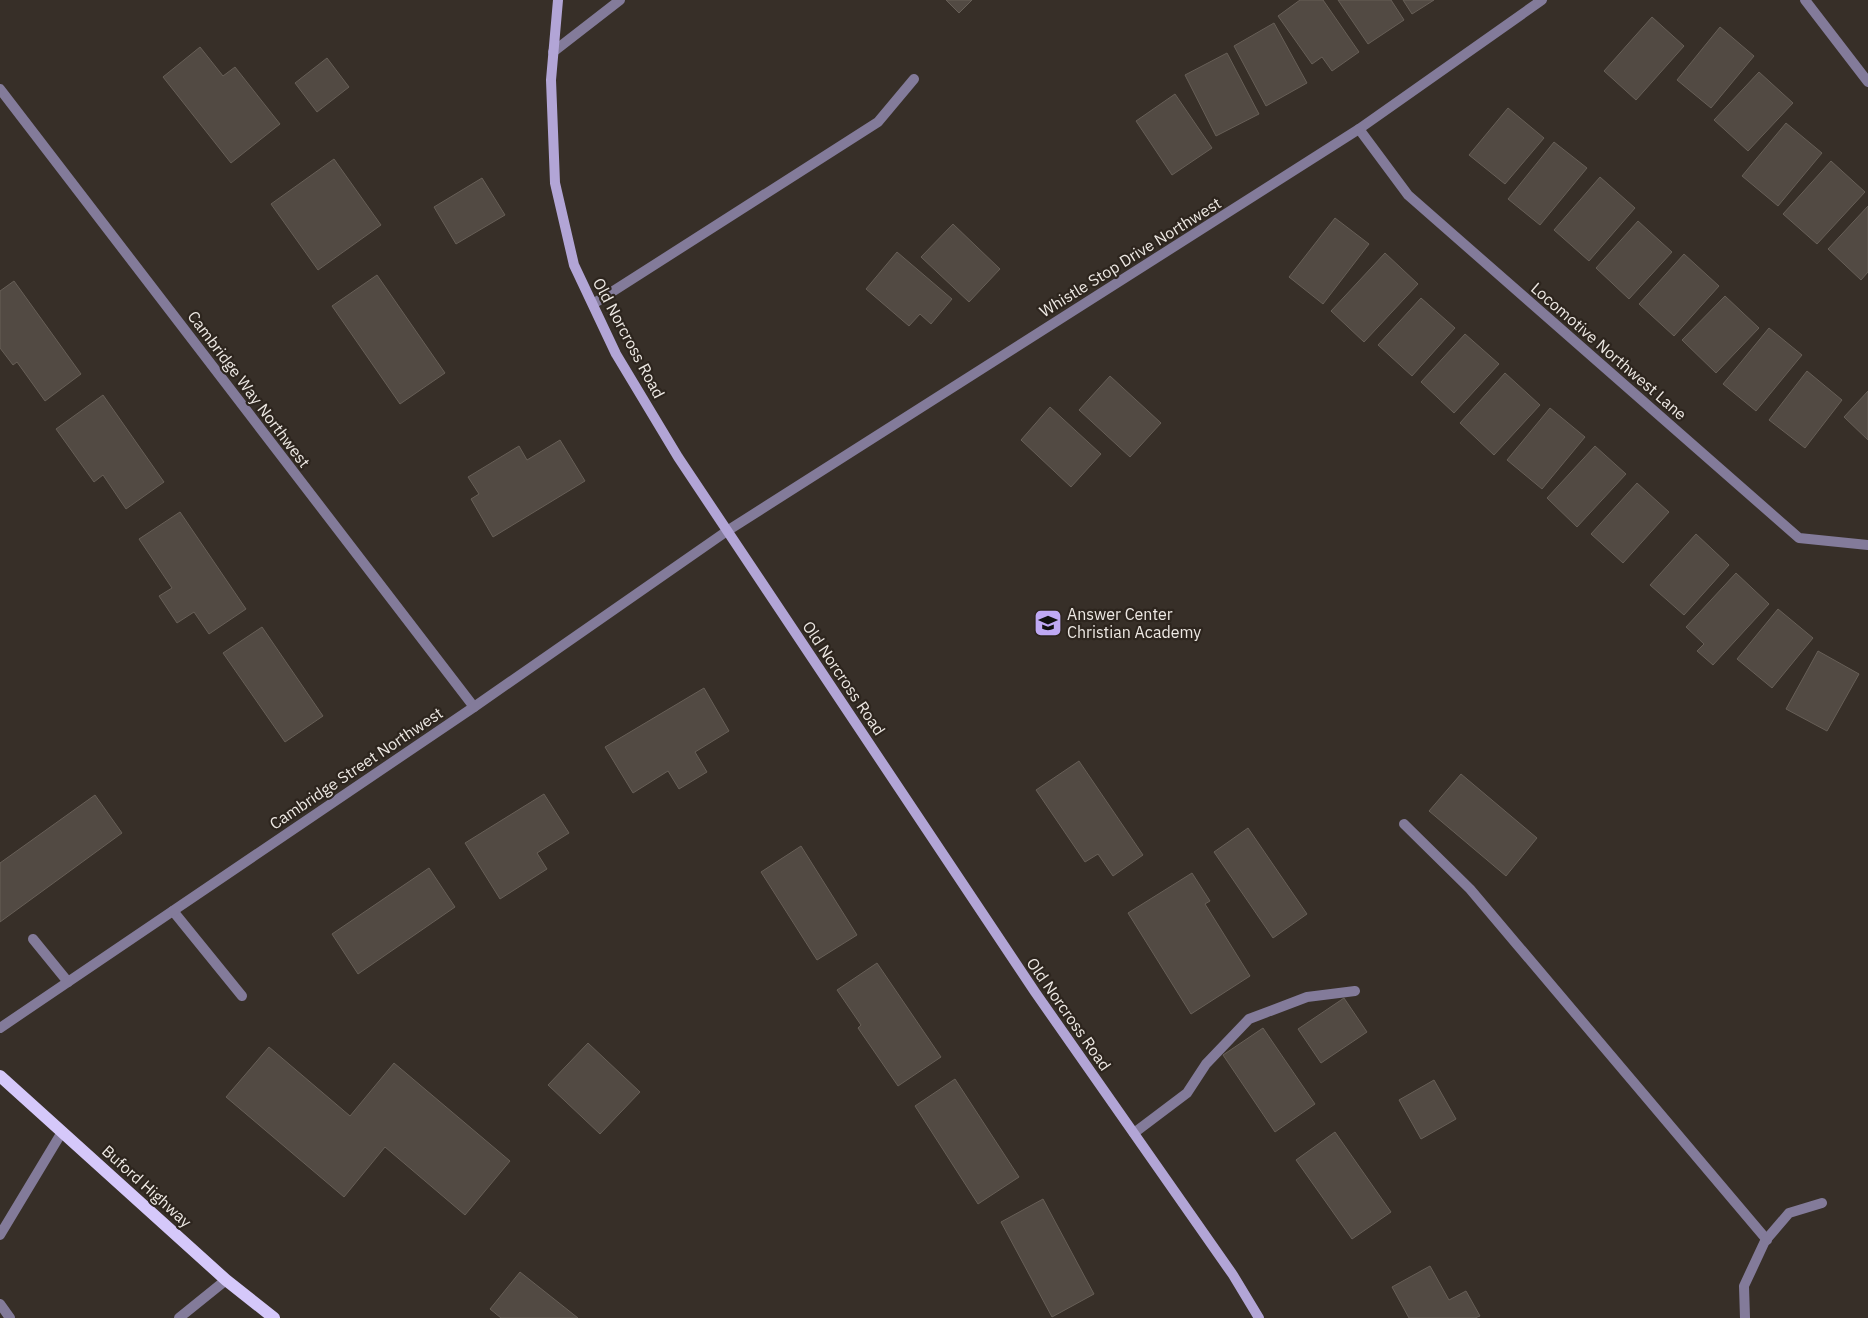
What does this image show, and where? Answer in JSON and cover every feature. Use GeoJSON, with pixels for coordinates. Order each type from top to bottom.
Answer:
{"type":"FeatureCollection","features":[{"type":"Feature","properties":{"kind":"main road","name":"Buford Highway"},"geometry":{"type":"LineString","coordinates":[[0,1076],[226,1280],[274,1318]]}},
{"type":"Feature","properties":{"kind":"street","name":"Old Norcross Road"},"geometry":{"type":"LineString","coordinates":[[558,0],[551,80],[555,184],[574,265],[616,354],[678,457],[727,531],[1035,992],[1233,1275],[1259,1318]]}},
{"type":"Feature","properties":{"kind":"street"},"geometry":{"type":"LineString","coordinates":[[553,52],[620,0]]}},
{"type":"Feature","properties":{"kind":"street","name":"Whistle Stop Drive Northwest"},"geometry":{"type":"LineString","coordinates":[[727,531],[1359,129],[1541,0]]}},
{"type":"Feature","properties":{"kind":"street"},"geometry":{"type":"LineString","coordinates":[[1805,0],[1842,51],[1868,82]]}},
{"type":"Feature","properties":{"kind":"street"},"geometry":{"type":"LineString","coordinates":[[593,304],[878,122],[914,79]]}},
{"type":"Feature","properties":{"kind":"street","name":"Cambridge Way Northwest"},"geometry":{"type":"LineString","coordinates":[[0,89],[474,707]]}},
{"type":"Feature","properties":{"kind":"street","name":"Locomotive Northwest Lane"},"geometry":{"type":"LineString","coordinates":[[1359,129],[1408,195],[1799,538],[1868,545]]}},
{"type":"Feature","properties":{"kind":"street","name":"Cambridge Street Northwest"},"geometry":{"type":"LineString","coordinates":[[0,1028],[474,707],[727,531]]}},
{"type":"Feature","properties":{"kind":"street"},"geometry":{"type":"LineString","coordinates":[[1404,824],[1470,889],[1767,1240]]}},
{"type":"Feature","properties":{"kind":"street"},"geometry":{"type":"LineString","coordinates":[[173,911],[242,996]]}},
{"type":"Feature","properties":{"kind":"street"},"geometry":{"type":"LineString","coordinates":[[33,939],[68,982]]}},
{"type":"Feature","properties":{"kind":"street"},"geometry":{"type":"LineString","coordinates":[[1134,1133],[1187,1092],[1206,1064],[1249,1019],[1307,997],[1355,991]]}},
{"type":"Feature","properties":{"kind":"street"},"geometry":{"type":"LineString","coordinates":[[0,1235],[62,1132]]}},
{"type":"Feature","properties":{"kind":"street"},"geometry":{"type":"LineString","coordinates":[[1745,1318],[1744,1286],[1767,1240],[1789,1214],[1822,1203]]}},
{"type":"Feature","properties":{"kind":"street"},"geometry":{"type":"LineString","coordinates":[[179,1318],[226,1280]]}},
{"type":"Feature","properties":{"kind":"street"},"geometry":{"type":"LineString","coordinates":[[0,1304],[10,1318]]}},
{"type":"Feature","properties":{"kind":"building"},"geometry":{"type":"Polygon","coordinates":[[[946,0],[972,0],[959,13],[946,0]]]}},
{"type":"Feature","properties":{"kind":"building"},"geometry":{"type":"Polygon","coordinates":[[[1300,0],[1323,0],[1359,52],[1332,71],[1322,57],[1312,64],[1278,16],[1300,0]]]}},
{"type":"Feature","properties":{"kind":"building"},"geometry":{"type":"Polygon","coordinates":[[[1338,0],[1391,0],[1404,20],[1368,44],[1338,0]]]}},
{"type":"Feature","properties":{"kind":"building"},"geometry":{"type":"Polygon","coordinates":[[[1403,0],[1434,0],[1412,14],[1403,0]]]}},
{"type":"Feature","properties":{"kind":"building"},"geometry":{"type":"Polygon","coordinates":[[[1652,17],[1684,46],[1636,100],[1604,71],[1652,17]]]}},
{"type":"Feature","properties":{"kind":"building"},"geometry":{"type":"Polygon","coordinates":[[[1274,23],[1307,83],[1266,106],[1234,46],[1274,23]]]}},
{"type":"Feature","properties":{"kind":"building"},"geometry":{"type":"Polygon","coordinates":[[[1720,27],[1754,56],[1711,108],[1677,80],[1720,27]]]}},
{"type":"Feature","properties":{"kind":"building"},"geometry":{"type":"Polygon","coordinates":[[[200,47],[223,76],[235,67],[280,124],[231,163],[163,77],[200,47]]]}},
{"type":"Feature","properties":{"kind":"building"},"geometry":{"type":"Polygon","coordinates":[[[1227,53],[1259,114],[1216,136],[1185,75],[1227,53]]]}},
{"type":"Feature","properties":{"kind":"building"},"geometry":{"type":"Polygon","coordinates":[[[327,58],[349,87],[317,112],[295,83],[327,58]]]}},
{"type":"Feature","properties":{"kind":"building"},"geometry":{"type":"Polygon","coordinates":[[[1759,72],[1793,103],[1748,151],[1714,120],[1759,72]]]}},
{"type":"Feature","properties":{"kind":"building"},"geometry":{"type":"Polygon","coordinates":[[[1175,94],[1212,148],[1172,175],[1136,121],[1175,94]]]}},
{"type":"Feature","properties":{"kind":"building"},"geometry":{"type":"Polygon","coordinates":[[[1508,108],[1544,138],[1505,184],[1469,155],[1508,108]]]}},
{"type":"Feature","properties":{"kind":"building"},"geometry":{"type":"Polygon","coordinates":[[[1786,123],[1822,153],[1778,206],[1742,176],[1786,123]]]}},
{"type":"Feature","properties":{"kind":"building"},"geometry":{"type":"Polygon","coordinates":[[[1554,142],[1587,168],[1540,225],[1508,199],[1554,142]]]}},
{"type":"Feature","properties":{"kind":"building"},"geometry":{"type":"Polygon","coordinates":[[[334,159],[381,225],[318,270],[271,204],[334,159]]]}},
{"type":"Feature","properties":{"kind":"building"},"geometry":{"type":"Polygon","coordinates":[[[1831,161],[1865,192],[1817,244],[1783,214],[1831,161]]]}},
{"type":"Feature","properties":{"kind":"building"},"geometry":{"type":"Polygon","coordinates":[[[1600,177],[1635,208],[1589,261],[1554,230],[1600,177]]]}},
{"type":"Feature","properties":{"kind":"building"},"geometry":{"type":"Polygon","coordinates":[[[482,178],[505,215],[456,244],[434,207],[482,178]]]}},
{"type":"Feature","properties":{"kind":"building"},"geometry":{"type":"Polygon","coordinates":[[[1868,206],[1868,272],[1861,280],[1828,249],[1868,206]]]}},
{"type":"Feature","properties":{"kind":"building"},"geometry":{"type":"Polygon","coordinates":[[[1335,218],[1369,244],[1323,304],[1289,277],[1335,218]]]}},
{"type":"Feature","properties":{"kind":"building"},"geometry":{"type":"Polygon","coordinates":[[[1638,221],[1672,252],[1629,299],[1596,268],[1638,221]]]}},
{"type":"Feature","properties":{"kind":"building"},"geometry":{"type":"Polygon","coordinates":[[[953,224],[1000,269],[969,302],[921,257],[953,224]]]}},
{"type":"Feature","properties":{"kind":"building"},"geometry":{"type":"Polygon","coordinates":[[[897,252],[952,299],[931,324],[920,314],[909,326],[866,289],[897,252]]]}},
{"type":"Feature","properties":{"kind":"building"},"geometry":{"type":"Polygon","coordinates":[[[1385,253],[1418,284],[1364,342],[1331,311],[1385,253]]]}},
{"type":"Feature","properties":{"kind":"building"},"geometry":{"type":"Polygon","coordinates":[[[1684,254],[1719,286],[1674,336],[1639,304],[1684,254]]]}},
{"type":"Feature","properties":{"kind":"building"},"geometry":{"type":"Polygon","coordinates":[[[377,275],[445,373],[400,404],[332,306],[377,275]]]}},
{"type":"Feature","properties":{"kind":"building"},"geometry":{"type":"Polygon","coordinates":[[[14,281],[81,374],[45,401],[17,362],[13,365],[0,348],[0,291],[14,281]]]}},
{"type":"Feature","properties":{"kind":"building"},"geometry":{"type":"Polygon","coordinates":[[[1725,296],[1759,328],[1716,373],[1682,340],[1725,296]]]}},
{"type":"Feature","properties":{"kind":"building"},"geometry":{"type":"Polygon","coordinates":[[[1421,298],[1455,328],[1412,376],[1378,345],[1421,298]]]}},
{"type":"Feature","properties":{"kind":"building"},"geometry":{"type":"Polygon","coordinates":[[[1769,328],[1802,355],[1756,411],[1723,384],[1769,328]]]}},
{"type":"Feature","properties":{"kind":"building"},"geometry":{"type":"Polygon","coordinates":[[[1465,334],[1499,364],[1454,413],[1421,382],[1465,334]]]}},
{"type":"Feature","properties":{"kind":"building"},"geometry":{"type":"Polygon","coordinates":[[[1807,371],[1842,400],[1805,448],[1769,420],[1807,371]]]}},
{"type":"Feature","properties":{"kind":"building"},"geometry":{"type":"Polygon","coordinates":[[[1505,373],[1540,405],[1494,455],[1460,423],[1505,373]]]}},
{"type":"Feature","properties":{"kind":"building"},"geometry":{"type":"Polygon","coordinates":[[[1110,376],[1161,423],[1130,457],[1079,410],[1110,376]]]}},
{"type":"Feature","properties":{"kind":"building"},"geometry":{"type":"Polygon","coordinates":[[[1868,391],[1868,440],[1844,417],[1868,391]]]}},
{"type":"Feature","properties":{"kind":"building"},"geometry":{"type":"Polygon","coordinates":[[[103,395],[164,482],[126,509],[103,475],[94,482],[56,429],[103,395]]]}},
{"type":"Feature","properties":{"kind":"building"},"geometry":{"type":"Polygon","coordinates":[[[1050,407],[1101,454],[1071,487],[1021,440],[1050,407]]]}},
{"type":"Feature","properties":{"kind":"building"},"geometry":{"type":"Polygon","coordinates":[[[1550,408],[1585,437],[1542,489],[1507,460],[1550,408]]]}},
{"type":"Feature","properties":{"kind":"building"},"geometry":{"type":"Polygon","coordinates":[[[560,440],[585,481],[493,537],[471,499],[479,494],[468,477],[519,446],[527,460],[560,440]]]}},
{"type":"Feature","properties":{"kind":"building"},"geometry":{"type":"Polygon","coordinates":[[[1595,446],[1626,474],[1577,527],[1547,498],[1595,446]]]}},
{"type":"Feature","properties":{"kind":"building"},"geometry":{"type":"Polygon","coordinates":[[[1637,483],[1669,512],[1623,563],[1591,534],[1637,483]]]}},
{"type":"Feature","properties":{"kind":"building"},"geometry":{"type":"Polygon","coordinates":[[[180,512],[246,609],[209,634],[194,612],[177,623],[159,596],[172,588],[139,539],[180,512]]]}},
{"type":"Feature","properties":{"kind":"building"},"geometry":{"type":"Polygon","coordinates":[[[1696,534],[1729,565],[1684,615],[1650,585],[1696,534]]]}},
{"type":"Feature","properties":{"kind":"building"},"geometry":{"type":"Polygon","coordinates":[[[1736,573],[1769,604],[1713,665],[1697,651],[1704,644],[1686,627],[1736,573]]]}},
{"type":"Feature","properties":{"kind":"building"},"geometry":{"type":"Polygon","coordinates":[[[1778,609],[1813,638],[1772,688],[1737,659],[1778,609]]]}},
{"type":"Feature","properties":{"kind":"building"},"geometry":{"type":"Polygon","coordinates":[[[262,627],[323,716],[285,742],[223,653],[262,627]]]}},
{"type":"Feature","properties":{"kind":"building"},"geometry":{"type":"Polygon","coordinates":[[[1818,651],[1859,674],[1827,731],[1786,709],[1818,651]]]}},
{"type":"Feature","properties":{"kind":"building"},"geometry":{"type":"Polygon","coordinates":[[[704,688],[729,731],[695,752],[707,772],[679,789],[668,771],[633,793],[605,747],[704,688]]]}},
{"type":"Feature","properties":{"kind":"building"},"geometry":{"type":"Polygon","coordinates":[[[1079,761],[1143,855],[1113,876],[1098,854],[1085,862],[1036,790],[1079,761]]]}},
{"type":"Feature","properties":{"kind":"building"},"geometry":{"type":"Polygon","coordinates":[[[1461,774],[1537,838],[1506,876],[1429,811],[1461,774]]]}},
{"type":"Feature","properties":{"kind":"building"},"geometry":{"type":"Polygon","coordinates":[[[544,794],[569,833],[537,853],[547,869],[500,899],[465,843],[544,794]]]}},
{"type":"Feature","properties":{"kind":"building"},"geometry":{"type":"Polygon","coordinates":[[[95,795],[122,833],[0,922],[0,863],[95,795]]]}},
{"type":"Feature","properties":{"kind":"building"},"geometry":{"type":"Polygon","coordinates":[[[1248,828],[1307,914],[1273,938],[1214,852],[1248,828]]]}},
{"type":"Feature","properties":{"kind":"building"},"geometry":{"type":"Polygon","coordinates":[[[801,846],[857,935],[817,960],[761,872],[801,846]]]}},
{"type":"Feature","properties":{"kind":"building"},"geometry":{"type":"Polygon","coordinates":[[[429,868],[455,907],[358,974],[332,934],[429,868]]]}},
{"type":"Feature","properties":{"kind":"building"},"geometry":{"type":"Polygon","coordinates":[[[1192,873],[1210,901],[1205,904],[1250,976],[1191,1014],[1128,913],[1192,873]]]}},
{"type":"Feature","properties":{"kind":"building"},"geometry":{"type":"Polygon","coordinates":[[[877,963],[941,1057],[898,1086],[858,1028],[861,1025],[837,990],[877,963]]]}},
{"type":"Feature","properties":{"kind":"building"},"geometry":{"type":"Polygon","coordinates":[[[1344,998],[1367,1032],[1321,1063],[1298,1029],[1344,998]]]}},
{"type":"Feature","properties":{"kind":"building"},"geometry":{"type":"Polygon","coordinates":[[[1263,1028],[1315,1104],[1275,1132],[1223,1055],[1263,1028]]]}},
{"type":"Feature","properties":{"kind":"building"},"geometry":{"type":"Polygon","coordinates":[[[588,1043],[640,1092],[600,1134],[548,1085],[588,1043]]]}},
{"type":"Feature","properties":{"kind":"building"},"geometry":{"type":"Polygon","coordinates":[[[269,1047],[350,1116],[394,1063],[510,1161],[465,1215],[385,1147],[344,1197],[226,1097],[269,1047]]]}},
{"type":"Feature","properties":{"kind":"building"},"geometry":{"type":"Polygon","coordinates":[[[955,1079],[1019,1177],[978,1204],[915,1106],[955,1079]]]}},
{"type":"Feature","properties":{"kind":"building"},"geometry":{"type":"Polygon","coordinates":[[[1434,1080],[1456,1119],[1421,1139],[1399,1100],[1434,1080]]]}},
{"type":"Feature","properties":{"kind":"building"},"geometry":{"type":"Polygon","coordinates":[[[1335,1132],[1391,1212],[1352,1239],[1296,1160],[1335,1132]]]}},
{"type":"Feature","properties":{"kind":"building"},"geometry":{"type":"Polygon","coordinates":[[[1043,1199],[1094,1294],[1052,1317],[1001,1222],[1043,1199]]]}},
{"type":"Feature","properties":{"kind":"building"},"geometry":{"type":"Polygon","coordinates":[[[1430,1266],[1449,1300],[1466,1291],[1480,1316],[1475,1318],[1409,1318],[1392,1287],[1430,1266]]]}},
{"type":"Feature","properties":{"kind":"building"},"geometry":{"type":"Polygon","coordinates":[[[520,1272],[578,1318],[501,1318],[490,1309],[520,1272]]]}},
{"type":"Feature","properties":{"kind":"place","name":"Answer Center Christian Academy"},"geometry":{"type":"Point","coordinates":[1048,623]}}]}
